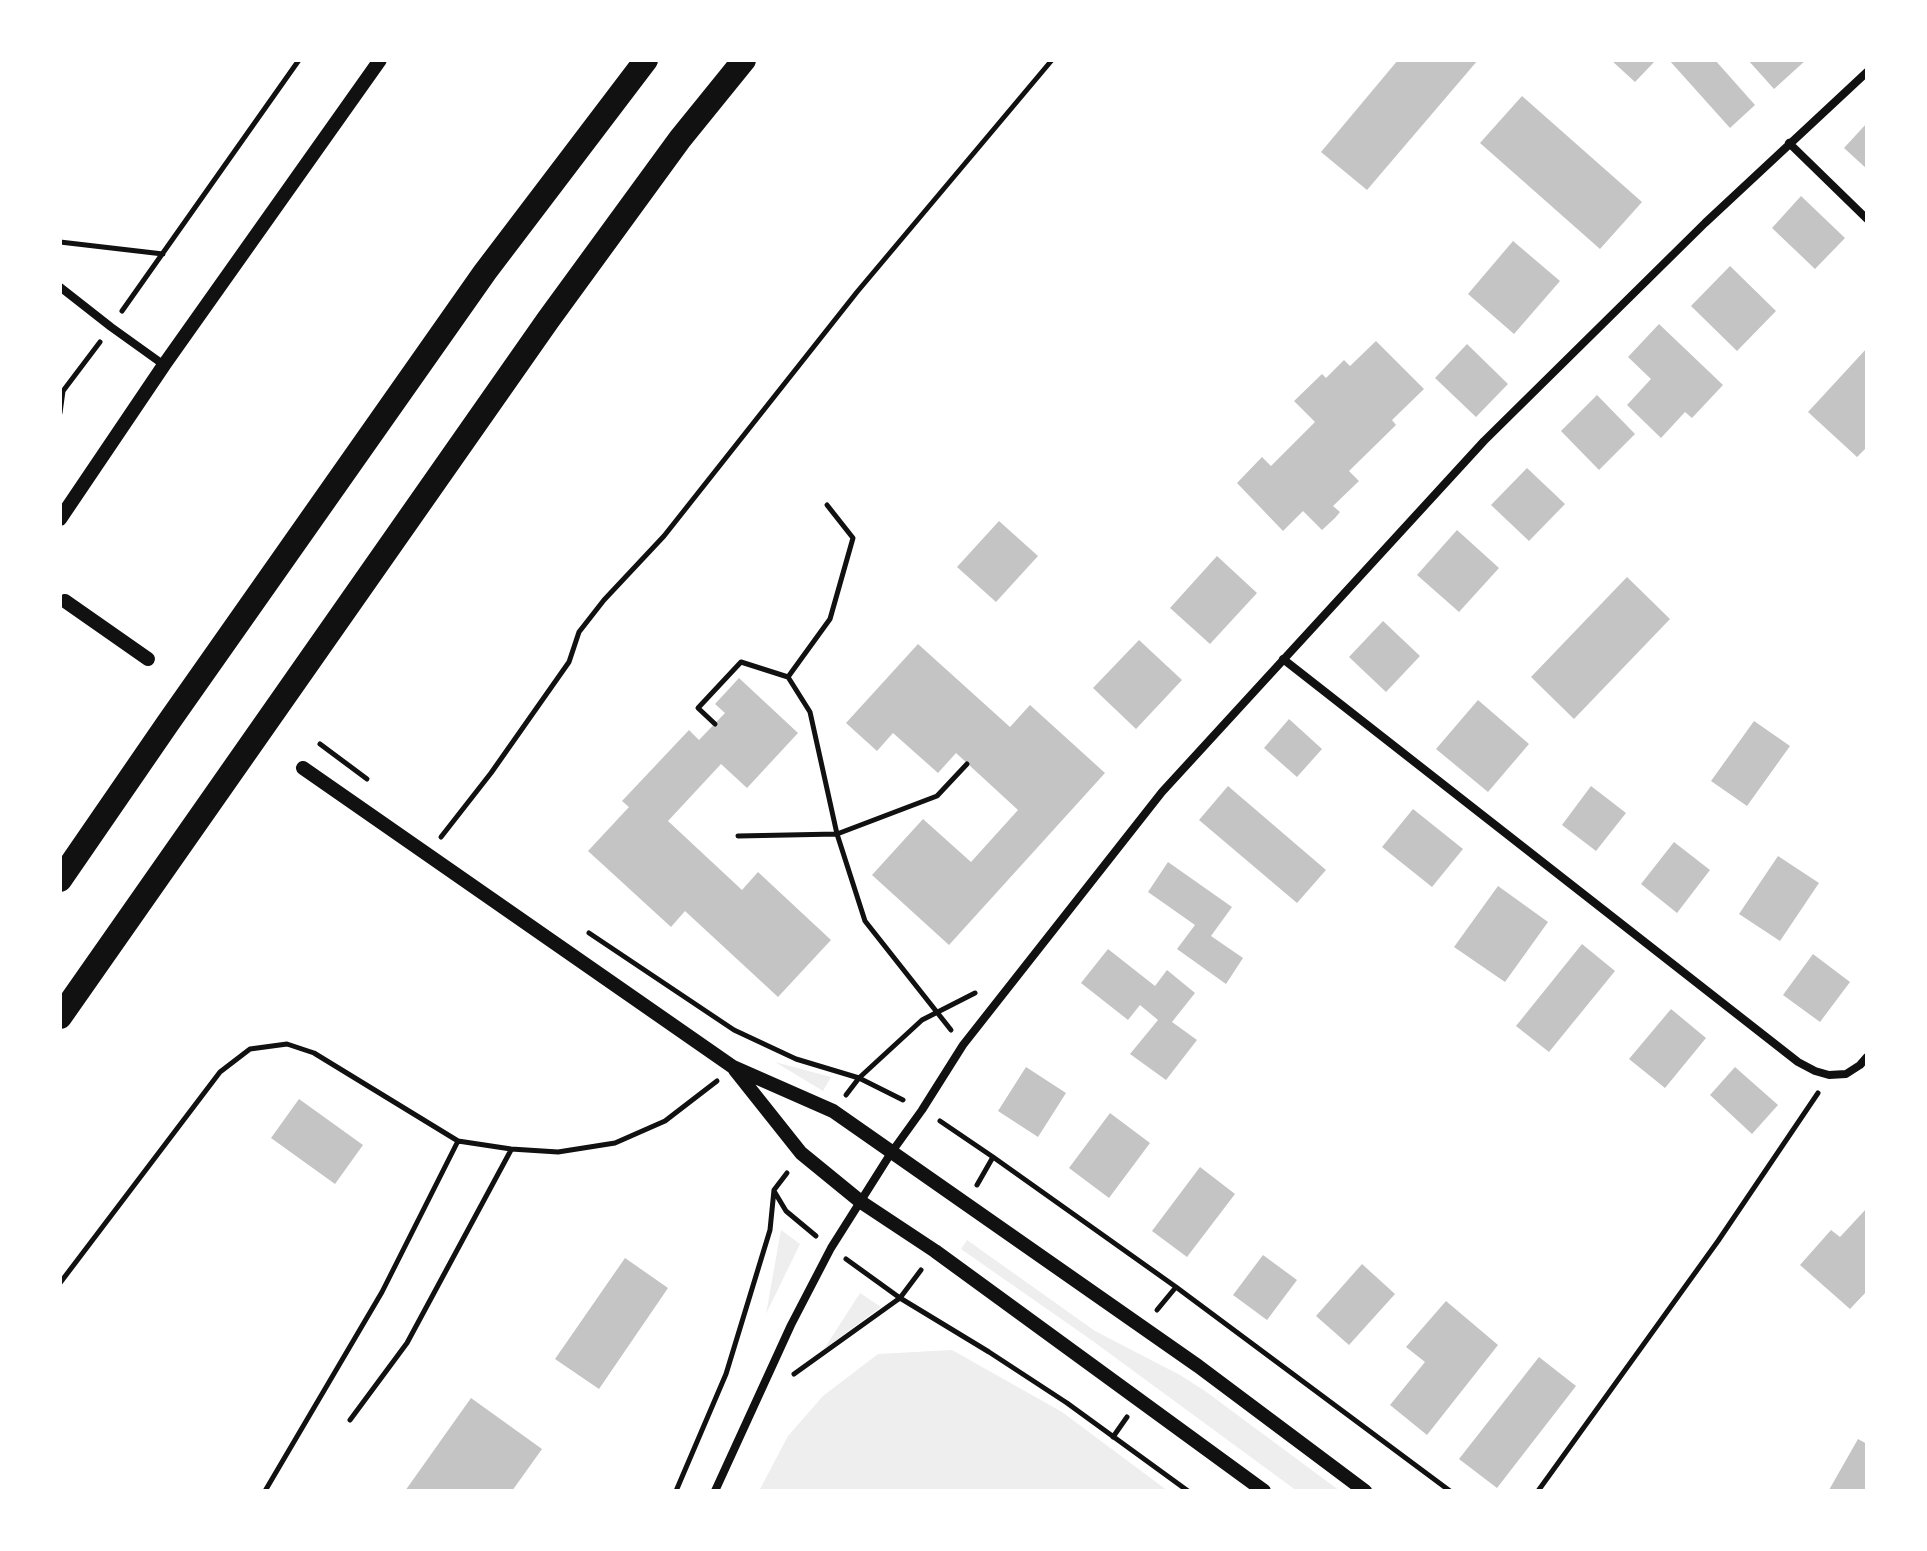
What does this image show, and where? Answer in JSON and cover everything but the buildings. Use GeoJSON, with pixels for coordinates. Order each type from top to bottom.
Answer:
{"type":"FeatureCollection","features":[{"type":"Feature","properties":{"kind":"highway"},"geometry":{"type":"LineString","coordinates":[[60,880],[485,272],[646,60]]}},
{"type":"Feature","properties":{"kind":"highway"},"geometry":{"type":"LineString","coordinates":[[60,1017],[548,320],[680,139],[744,60]]}},
{"type":"Feature","properties":{"kind":"street"},"geometry":{"type":"LineString","coordinates":[[60,519],[164,365],[380,60]]}},
{"type":"Feature","properties":{"kind":"street"},"geometry":{"type":"LineString","coordinates":[[715,1491],[791,1325],[831,1248],[891,1153],[963,1045],[1162,792],[1484,441],[1705,223],[1867,72]]}},
{"type":"Feature","properties":{"kind":"street"},"geometry":{"type":"LineString","coordinates":[[1789,143],[1867,219]]}},
{"type":"Feature","properties":{"kind":"street"},"geometry":{"type":"LineString","coordinates":[[60,287],[164,365]]}},
{"type":"Feature","properties":{"kind":"street"},"geometry":{"type":"LineString","coordinates":[[65,601],[148,659]]}},
{"type":"Feature","properties":{"kind":"street"},"geometry":{"type":"LineString","coordinates":[[1283,659],[1798,1062],[1829,1075],[1846,1074],[1867,1057]]}},
{"type":"Feature","properties":{"kind":"street"},"geometry":{"type":"LineString","coordinates":[[303,768],[733,1067],[833,1111],[1187,1358],[1365,1491]]}},
{"type":"Feature","properties":{"kind":"street"},"geometry":{"type":"LineString","coordinates":[[733,1067],[801,1153],[861,1202],[935,1251],[1264,1491]]}},
{"type":"Feature","properties":{"kind":"path"},"geometry":{"type":"LineString","coordinates":[[60,413],[62,388],[111,327],[299,60]]}},
{"type":"Feature","properties":{"kind":"path"},"geometry":{"type":"LineString","coordinates":[[427,855],[491,773],[569,662],[579,632],[604,600],[664,536],[857,292],[1052,60]]}},
{"type":"Feature","properties":{"kind":"path"},"geometry":{"type":"LineString","coordinates":[[60,242],[163,254]]}},
{"type":"Feature","properties":{"kind":"path"},"geometry":{"type":"LineString","coordinates":[[788,677],[830,619],[853,538],[827,505]]}},
{"type":"Feature","properties":{"kind":"path"},"geometry":{"type":"LineString","coordinates":[[715,724],[698,708],[741,662],[788,677],[810,712],[837,834],[865,921],[963,1045]]}},
{"type":"Feature","properties":{"kind":"path"},"geometry":{"type":"LineString","coordinates":[[320,744],[369,780]]}},
{"type":"Feature","properties":{"kind":"path"},"geometry":{"type":"LineString","coordinates":[[738,836],[837,834],[937,796],[967,764]]}},
{"type":"Feature","properties":{"kind":"path"},"geometry":{"type":"LineString","coordinates":[[442,835],[453,843]]}},
{"type":"Feature","properties":{"kind":"path"},"geometry":{"type":"LineString","coordinates":[[585,931],[734,1030],[796,1059],[859,1078],[922,1110],[1176,1287],[1450,1491]]}},
{"type":"Feature","properties":{"kind":"path"},"geometry":{"type":"LineString","coordinates":[[859,1078],[922,1020],[1024,967]]}},
{"type":"Feature","properties":{"kind":"path"},"geometry":{"type":"LineString","coordinates":[[60,1283],[220,1072],[250,1049],[287,1044],[314,1053],[458,1141],[558,1152],[615,1143],[665,1121],[733,1067]]}},
{"type":"Feature","properties":{"kind":"path"},"geometry":{"type":"LineString","coordinates":[[1538,1491],[1718,1241],[1829,1075]]}},
{"type":"Feature","properties":{"kind":"path"},"geometry":{"type":"LineString","coordinates":[[265,1491],[382,1292],[458,1141]]}},
{"type":"Feature","properties":{"kind":"path"},"geometry":{"type":"LineString","coordinates":[[350,1420],[407,1343],[511,1149]]}},
{"type":"Feature","properties":{"kind":"path"},"geometry":{"type":"LineString","coordinates":[[676,1491],[730,1359],[770,1230],[774,1190],[786,1211],[831,1248],[900,1298],[1004,1362],[1188,1491]]}},
{"type":"Feature","properties":{"kind":"path"},"geometry":{"type":"LineString","coordinates":[[1157,1310],[1176,1287]]}},
{"type":"Feature","properties":{"kind":"path"},"geometry":{"type":"LineString","coordinates":[[757,1400],[900,1298]]}},
{"type":"Feature","properties":{"kind":"path"},"geometry":{"type":"LineString","coordinates":[[1113,1437],[1130,1413]]}},
{"type":"Feature","properties":{"kind":"shaded area"},"geometry":{"type":"Polygon","coordinates":[[[775,1062],[831,1077],[823,1091],[775,1062]]]}},
{"type":"Feature","properties":{"kind":"shaded area"},"geometry":{"type":"Polygon","coordinates":[[[781,1230],[800,1244],[766,1314],[781,1230]]]}},
{"type":"Feature","properties":{"kind":"shaded area"},"geometry":{"type":"Polygon","coordinates":[[[967,1240],[1095,1331],[1205,1391],[1340,1491],[1297,1491],[961,1249],[967,1240]]]}},
{"type":"Feature","properties":{"kind":"shaded area"},"geometry":{"type":"Polygon","coordinates":[[[860,1293],[881,1307],[824,1349],[860,1293]]]}},
{"type":"Feature","properties":{"kind":"shaded area"},"geometry":{"type":"Polygon","coordinates":[[[952,1350],[1062,1412],[1168,1491],[759,1491],[788,1436],[823,1396],[878,1354],[952,1350]]]}}]}
